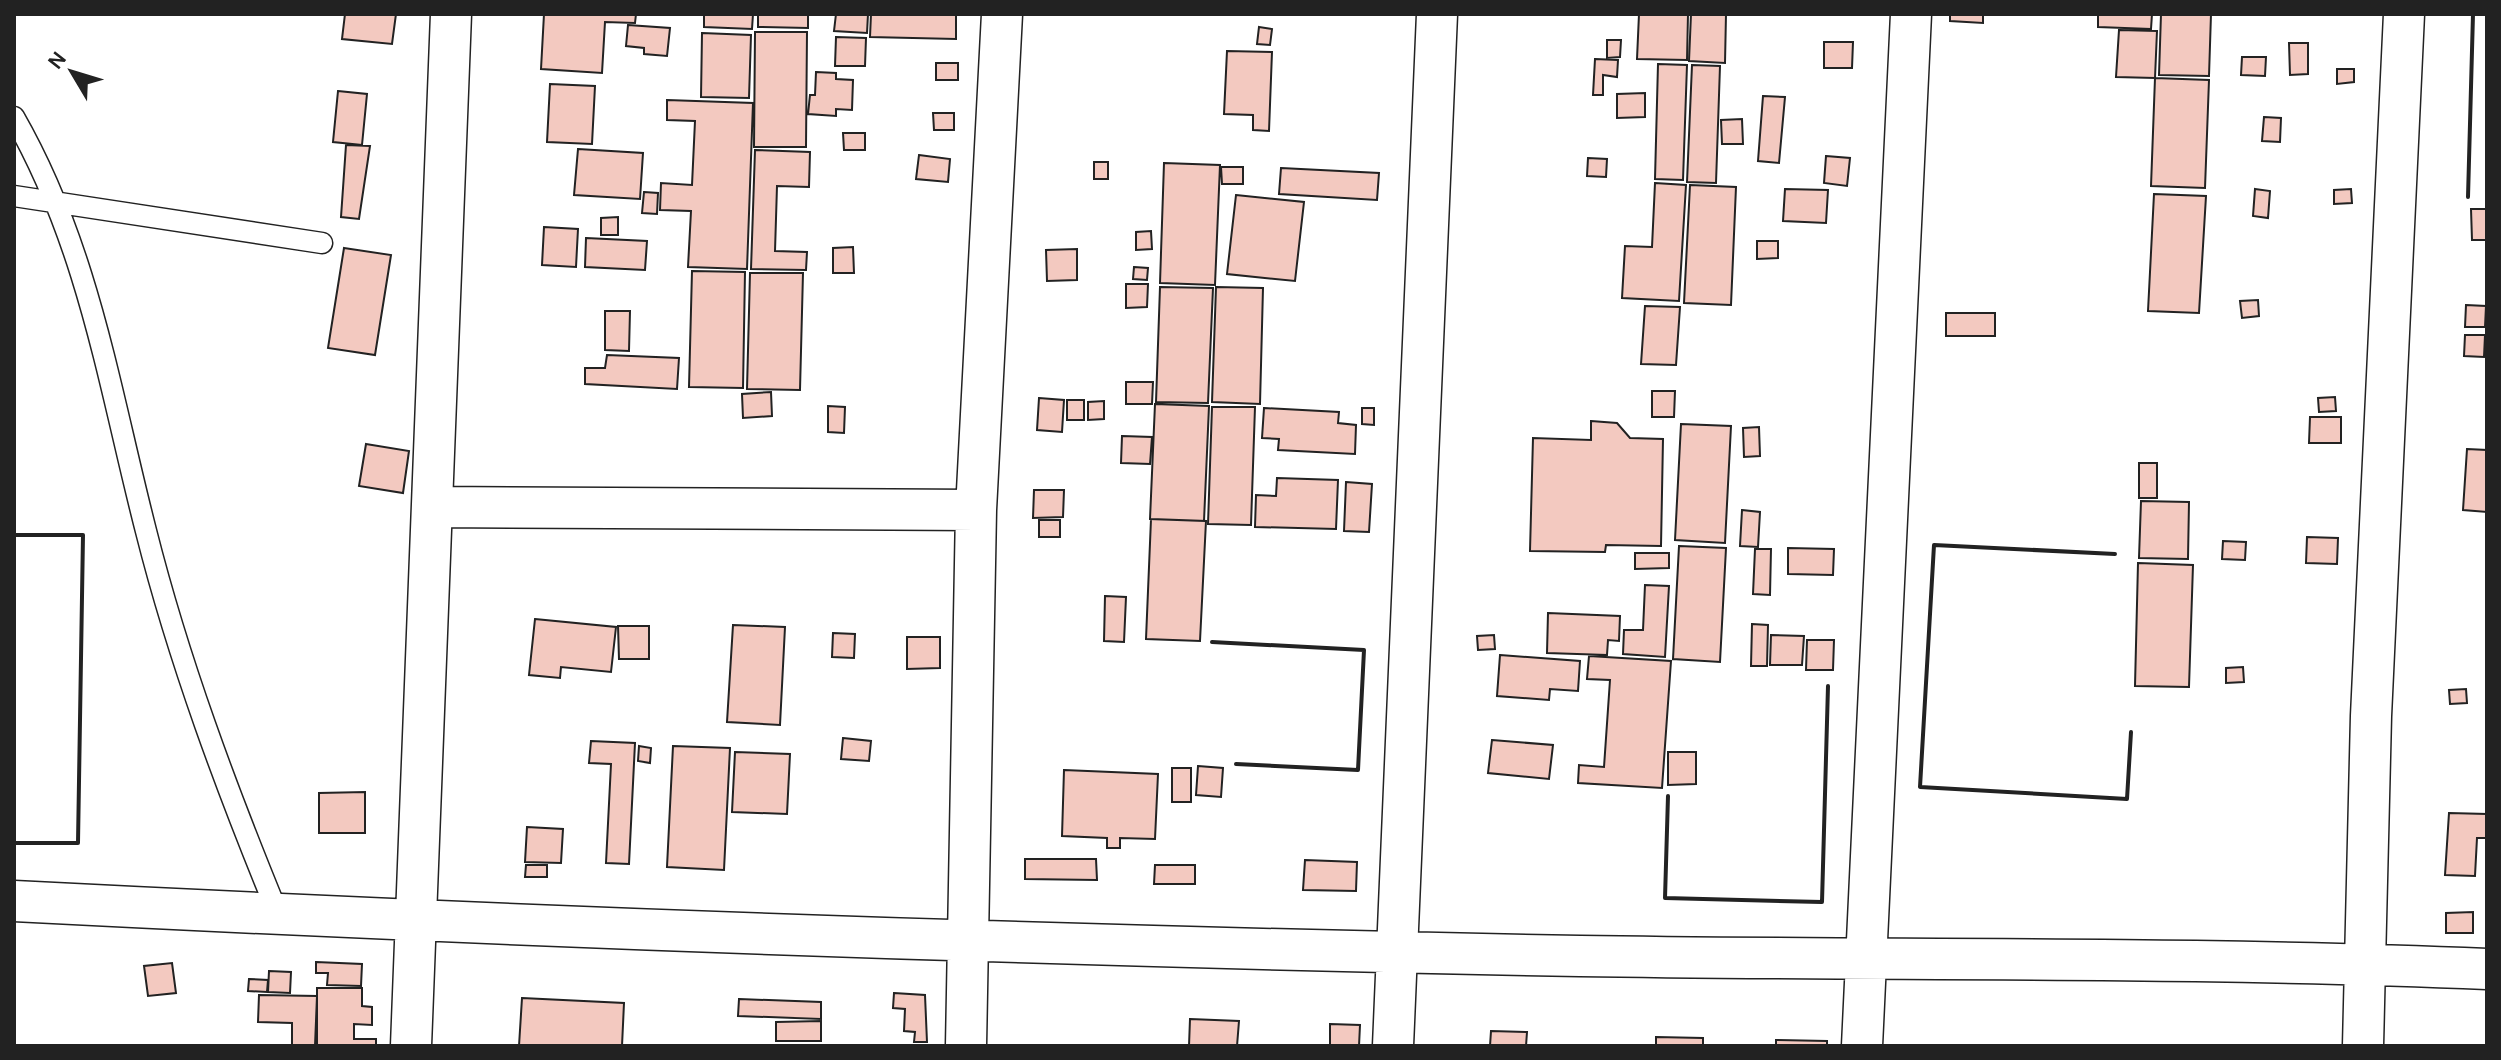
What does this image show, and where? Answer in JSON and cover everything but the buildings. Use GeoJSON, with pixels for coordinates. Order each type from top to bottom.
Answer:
{"type":"FeatureCollection","features":[{"type":"Feature","properties":{"kind":"street"},"geometry":{"type":"LineString","coordinates":[[411,1046],[451,14]]}},
{"type":"Feature","properties":{"kind":"street"},"geometry":{"type":"LineString","coordinates":[[966,1046],[976,510],[1002,14]]}},
{"type":"Feature","properties":{"kind":"street"},"geometry":{"type":"LineString","coordinates":[[1393,1046],[1437,14]]}},
{"type":"Feature","properties":{"kind":"street"},"geometry":{"type":"LineString","coordinates":[[1862,1046],[1911,14]]}},
{"type":"Feature","properties":{"kind":"street"},"geometry":{"type":"LineString","coordinates":[[2363,1046],[2371,716],[2404,14]]}},
{"type":"Feature","properties":{"kind":"street"},"geometry":{"type":"LineString","coordinates":[[434,507],[976,510]]}},
{"type":"Feature","properties":{"kind":"street"},"geometry":{"type":"LineString","coordinates":[[14,901],[414,921],[967,941],[1865,961],[2365,964],[2487,969]]}},
{"type":"Feature","properties":{"kind":"lane"},"geometry":{"type":"LineString","coordinates":[[14,117],[58,203],[88,288],[147,533],[176,633],[244,831],[278,914]]}},
{"type":"Feature","properties":{"kind":"lane"},"geometry":{"type":"LineString","coordinates":[[14,196],[322,243]]}},
{"type":"Feature","properties":{"kind":"wall"},"geometry":{"type":"LineString","coordinates":[[2468,197],[2473,14]]}},
{"type":"Feature","properties":{"kind":"wall"},"geometry":{"type":"LineString","coordinates":[[14,535],[83,535],[78,843],[14,843]]}},
{"type":"Feature","properties":{"kind":"wall"},"geometry":{"type":"LineString","coordinates":[[2115,554],[1934,545],[1920,787],[2127,799],[2131,732]]}},
{"type":"Feature","properties":{"kind":"wall"},"geometry":{"type":"LineString","coordinates":[[1212,642],[1364,650],[1358,770],[1236,764]]}},
{"type":"Feature","properties":{"kind":"wall"},"geometry":{"type":"LineString","coordinates":[[1668,796],[1665,898],[1822,902],[1828,686]]}}]}
